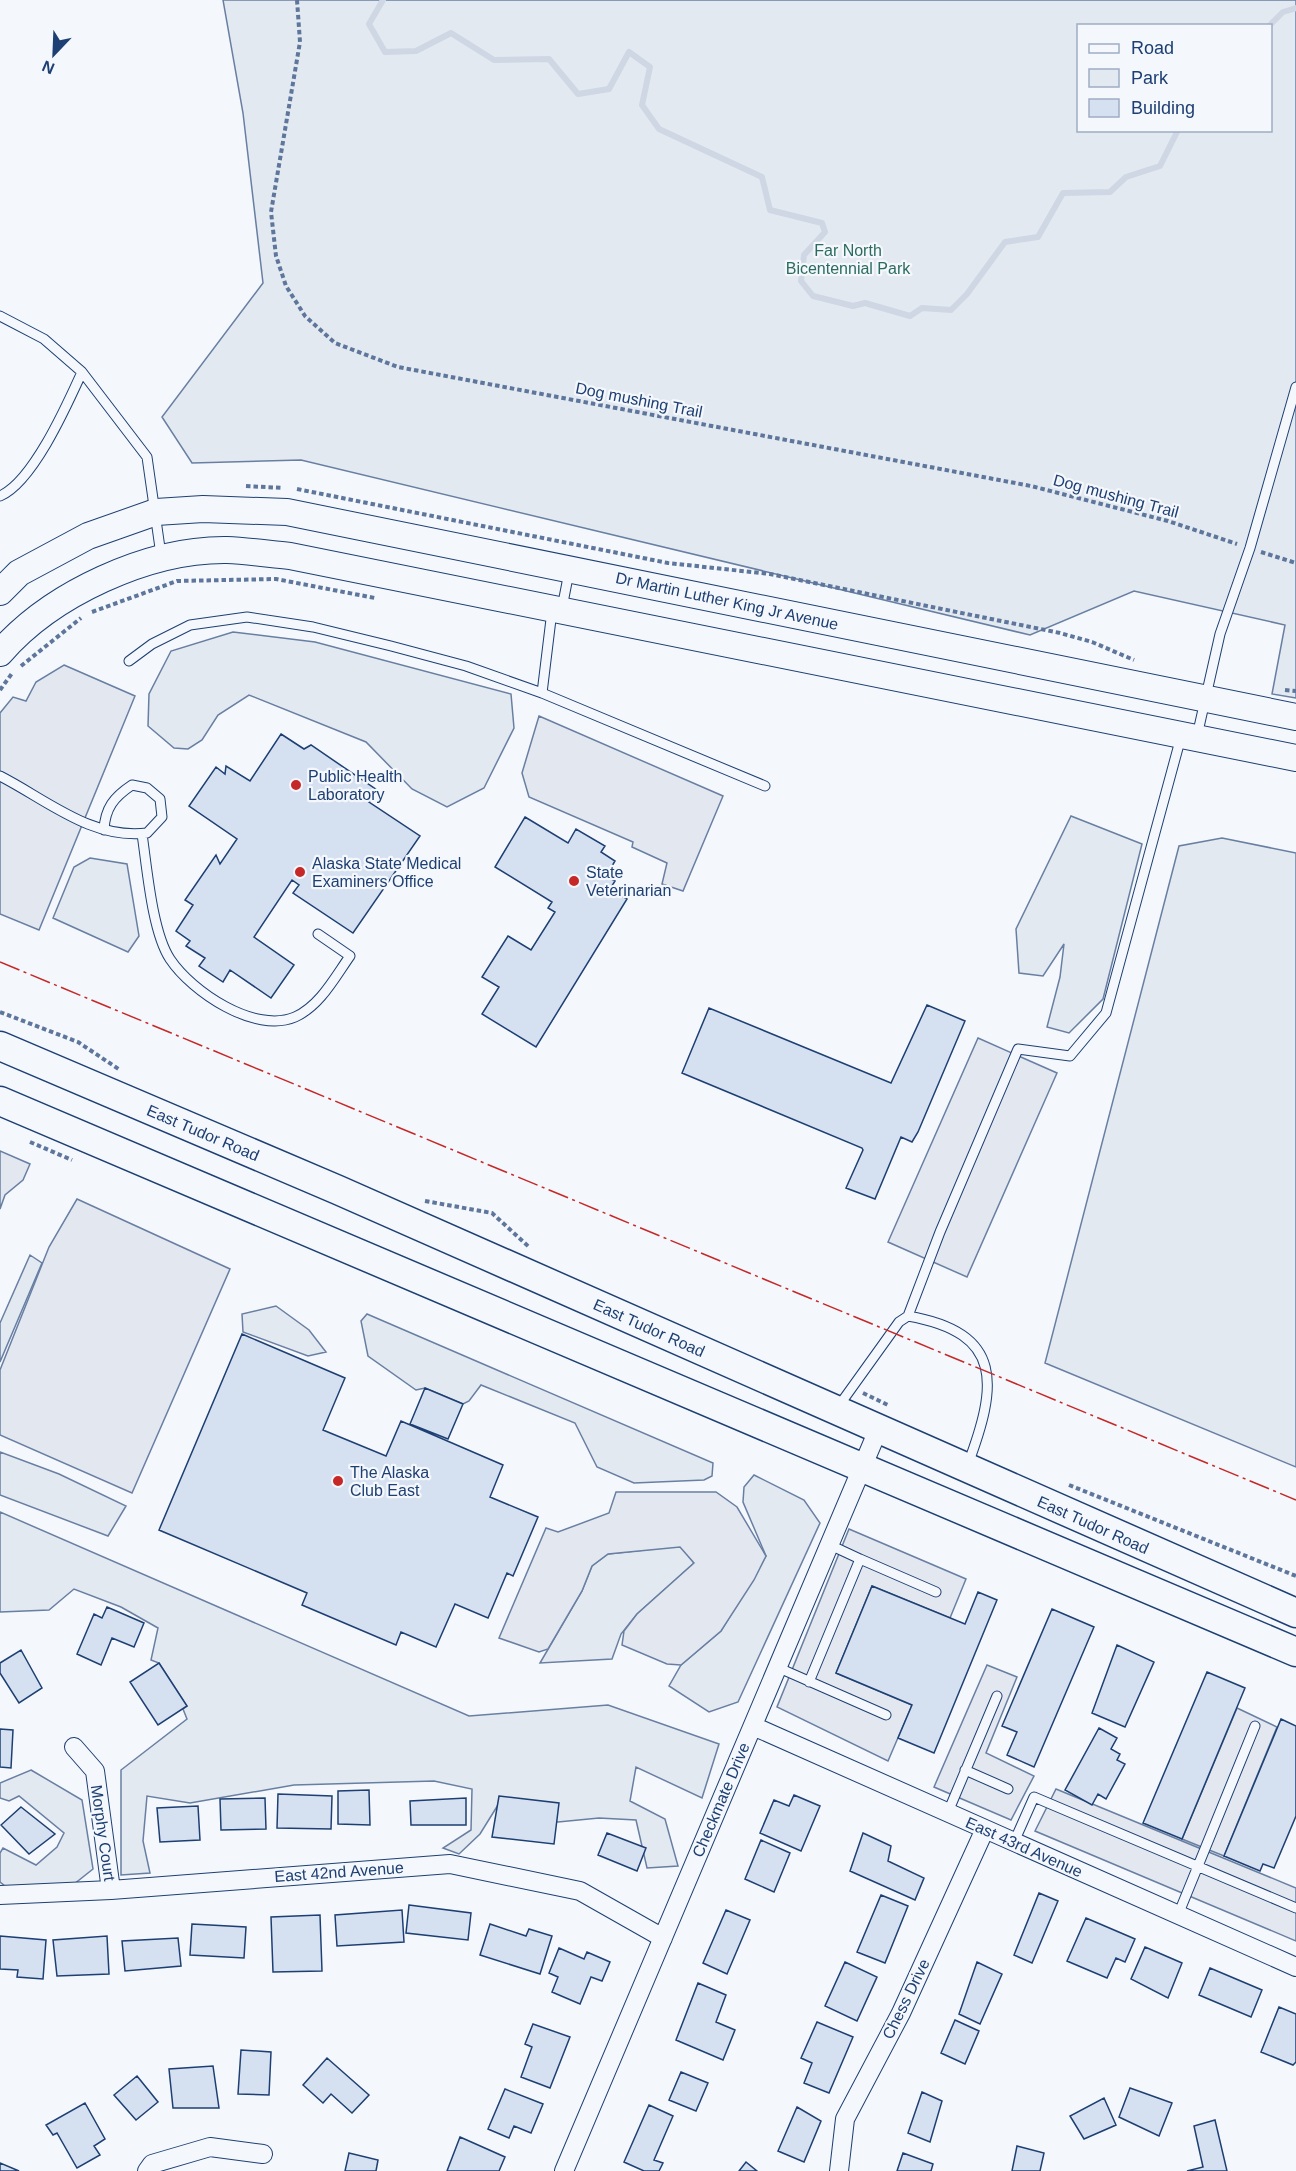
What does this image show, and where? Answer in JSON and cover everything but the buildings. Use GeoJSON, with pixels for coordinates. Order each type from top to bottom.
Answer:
{"type":"FeatureCollection","features":[{"type":"Feature","properties":{"kind":"main road","name":"East Tudor Road"},"geometry":{"type":"LineString","coordinates":[[0,1046],[338,1190],[1296,1613]]}},
{"type":"Feature","properties":{"kind":"main road"},"geometry":{"type":"LineString","coordinates":[[0,1101],[1296,1652]]}},
{"type":"Feature","properties":{"kind":"street","name":"Dr Martin Luther King Jr Avenue"},"geometry":{"type":"LineString","coordinates":[[0,592],[19,573],[88,536],[156,512],[203,509],[287,512],[1296,717]]}},
{"type":"Feature","properties":{"kind":"street"},"geometry":{"type":"LineString","coordinates":[[0,653],[17,633],[83,587],[162,558],[225,550],[290,556],[1296,758]]}},
{"type":"Feature","properties":{"kind":"street","name":"Checkmate Drive"},"geometry":{"type":"LineString","coordinates":[[564,2171],[878,1430]]}},
{"type":"Feature","properties":{"kind":"street","name":"East 43rd Avenue"},"geometry":{"type":"LineString","coordinates":[[753,1726],[1296,1967]]}},
{"type":"Feature","properties":{"kind":"street","name":"Morphy Court"},"geometry":{"type":"LineString","coordinates":[[74,1747],[95,1771],[111,1890]]}},
{"type":"Feature","properties":{"kind":"street","name":"Chess Drive"},"geometry":{"type":"LineString","coordinates":[[839,2171],[845,2119],[901,2013],[985,1829]]}},
{"type":"Feature","properties":{"kind":"street","name":"East 42nd Avenue"},"geometry":{"type":"LineString","coordinates":[[0,1895],[111,1890],[450,1864],[580,1891],[663,1938]]}},
{"type":"Feature","properties":{"kind":"street"},"geometry":{"type":"LineString","coordinates":[[147,2171],[152,2164],[210,2147],[263,2154]]}},
{"type":"Feature","properties":{"kind":"lane"},"geometry":{"type":"LineString","coordinates":[[0,316],[44,339],[82,372],[147,457],[162,558]]}},
{"type":"Feature","properties":{"kind":"lane"},"geometry":{"type":"LineString","coordinates":[[0,496],[12,491],[36,459],[60,420],[82,372]]}},
{"type":"Feature","properties":{"kind":"lane"},"geometry":{"type":"LineString","coordinates":[[835,1411],[899,1322],[908,1316],[940,1232],[1018,1049],[1070,1056],[1106,1013],[1189,737],[1203,699],[1220,634],[1250,549],[1296,387]]}},
{"type":"Feature","properties":{"kind":"lane"},"geometry":{"type":"LineString","coordinates":[[542,693],[557,610],[570,569]]}},
{"type":"Feature","properties":{"kind":"lane"},"geometry":{"type":"LineString","coordinates":[[129,661],[152,644],[190,625],[247,617],[313,627],[466,666],[542,693],[765,786]]}},
{"type":"Feature","properties":{"kind":"lane"},"geometry":{"type":"LineString","coordinates":[[0,776],[55,808],[104,830],[126,836],[147,833],[162,817],[160,799],[147,788],[132,785],[118,794],[108,807],[104,830]]}},
{"type":"Feature","properties":{"kind":"lane"},"geometry":{"type":"LineString","coordinates":[[142,834],[156,920],[169,959],[211,1001],[262,1021],[294,1018],[315,1004],[350,956],[318,934]]}},
{"type":"Feature","properties":{"kind":"lane"},"geometry":{"type":"LineString","coordinates":[[908,1316],[937,1321],[962,1334],[980,1349],[989,1383],[983,1420],[966,1469]]}},
{"type":"Feature","properties":{"kind":"lane"},"geometry":{"type":"LineString","coordinates":[[830,1545],[936,1592]]}},
{"type":"Feature","properties":{"kind":"lane"},"geometry":{"type":"LineString","coordinates":[[809,1682],[860,1559]]}},
{"type":"Feature","properties":{"kind":"lane"},"geometry":{"type":"LineString","coordinates":[[778,1668],[886,1715]]}},
{"type":"Feature","properties":{"kind":"lane"},"geometry":{"type":"LineString","coordinates":[[948,1812],[997,1696]]}},
{"type":"Feature","properties":{"kind":"lane"},"geometry":{"type":"LineString","coordinates":[[1178,1915],[1255,1726]]}},
{"type":"Feature","properties":{"kind":"lane"},"geometry":{"type":"LineString","coordinates":[[966,1770],[1008,1789]]}},
{"type":"Feature","properties":{"kind":"lane"},"geometry":{"type":"LineString","coordinates":[[1014,1842],[1034,1797],[1296,1908]]}},
{"type":"Feature","properties":{"kind":"path","name":"Dog mushing Trail"},"geometry":{"type":"LineString","coordinates":[[297,0],[300,42],[271,212],[276,256],[286,286],[305,316],[335,343],[398,367],[1031,486],[1168,521],[1296,563]]}},
{"type":"Feature","properties":{"kind":"path"},"geometry":{"type":"LineString","coordinates":[[0,690],[10,674],[86,614],[177,581],[276,579],[379,599]]}},
{"type":"Feature","properties":{"kind":"green space","name":"Far North Bicentennial Park"},"geometry":{"type":"Polygon","coordinates":[[[223,0],[1296,0],[1296,698],[1272,694],[1285,625],[1134,591],[1030,635],[301,460],[192,463],[162,417],[263,283],[243,113],[223,0]]]}},
{"type":"Feature","properties":{"kind":"green space"},"geometry":{"type":"Polygon","coordinates":[[[233,632],[315,642],[511,694],[514,728],[484,788],[447,807],[412,789],[366,742],[249,695],[218,715],[202,740],[188,749],[174,748],[148,726],[149,694],[171,651],[233,632]]]}},
{"type":"Feature","properties":{"kind":"green space"},"geometry":{"type":"Polygon","coordinates":[[[1071,816],[1142,844],[1103,999],[1069,1033],[1047,1027],[1060,977],[1064,944],[1043,976],[1019,973],[1016,929],[1071,816]]]}},
{"type":"Feature","properties":{"kind":"green space"},"geometry":{"type":"Polygon","coordinates":[[[1222,838],[1296,853],[1296,1467],[1045,1363],[1179,846],[1222,838]]]}},
{"type":"Feature","properties":{"kind":"green space"},"geometry":{"type":"Polygon","coordinates":[[[90,858],[127,864],[139,936],[128,952],[53,918],[74,867],[90,858]]]}},
{"type":"Feature","properties":{"kind":"green space"},"geometry":{"type":"Polygon","coordinates":[[[30,1255],[42,1263],[0,1362],[0,1323],[30,1255]]]}},
{"type":"Feature","properties":{"kind":"green space"},"geometry":{"type":"Polygon","coordinates":[[[276,1306],[309,1330],[326,1352],[308,1356],[243,1332],[242,1314],[276,1306]]]}},
{"type":"Feature","properties":{"kind":"green space"},"geometry":{"type":"Polygon","coordinates":[[[367,1314],[713,1463],[712,1476],[704,1480],[634,1483],[597,1467],[575,1423],[481,1385],[469,1401],[463,1404],[425,1388],[416,1390],[368,1356],[361,1321],[367,1314]]]}},
{"type":"Feature","properties":{"kind":"green space"},"geometry":{"type":"Polygon","coordinates":[[[0,1452],[59,1474],[126,1506],[108,1536],[0,1495],[0,1452]]]}},
{"type":"Feature","properties":{"kind":"green space"},"geometry":{"type":"Polygon","coordinates":[[[754,1475],[804,1500],[820,1523],[738,1702],[709,1712],[669,1686],[681,1665],[721,1631],[766,1556],[743,1502],[744,1487],[754,1475]]]}},
{"type":"Feature","properties":{"kind":"green space"},"geometry":{"type":"Polygon","coordinates":[[[0,1512],[469,1716],[608,1705],[719,1744],[702,1798],[636,1767],[630,1801],[665,1819],[678,1866],[647,1868],[636,1820],[599,1818],[558,1822],[498,1805],[480,1834],[459,1854],[443,1848],[471,1830],[472,1789],[434,1781],[294,1785],[190,1803],[147,1796],[143,1841],[150,1873],[121,1875],[121,1770],[187,1719],[183,1709],[187,1706],[159,1663],[151,1660],[158,1628],[121,1607],[74,1589],[49,1610],[0,1612],[0,1512]]]}},
{"type":"Feature","properties":{"kind":"green space"},"geometry":{"type":"Polygon","coordinates":[[[681,1546],[694,1563],[637,1614],[621,1634],[612,1659],[540,1663],[582,1591],[592,1566],[608,1554],[681,1546]]]}},
{"type":"Feature","properties":{"kind":"green space"},"geometry":{"type":"Polygon","coordinates":[[[31,1770],[82,1800],[93,1869],[69,1888],[9,1889],[0,1882],[0,1853],[3,1848],[36,1865],[57,1847],[64,1833],[19,1796],[9,1801],[0,1798],[0,1783],[31,1770]]]}},
{"type":"Feature","properties":{"kind":"shaded area"},"geometry":{"type":"Polygon","coordinates":[[[64,665],[135,696],[39,930],[0,914],[0,713],[13,697],[26,701],[36,682],[64,665]]]}},
{"type":"Feature","properties":{"kind":"shaded area"},"geometry":{"type":"Polygon","coordinates":[[[539,716],[723,796],[683,891],[662,884],[667,863],[632,847],[633,842],[529,797],[522,773],[539,716]]]}},
{"type":"Feature","properties":{"kind":"shaded area"},"geometry":{"type":"Polygon","coordinates":[[[978,1038],[1057,1073],[967,1277],[888,1242],[978,1038]]]}},
{"type":"Feature","properties":{"kind":"shaded area"},"geometry":{"type":"Polygon","coordinates":[[[0,1151],[30,1164],[23,1180],[5,1195],[0,1209],[0,1151]]]}},
{"type":"Feature","properties":{"kind":"shaded area"},"geometry":{"type":"Polygon","coordinates":[[[77,1199],[230,1269],[132,1493],[0,1435],[0,1370],[49,1247],[77,1199]]]}},
{"type":"Feature","properties":{"kind":"shaded area"},"geometry":{"type":"Polygon","coordinates":[[[616,1492],[716,1492],[737,1507],[766,1556],[754,1580],[721,1631],[681,1665],[667,1664],[622,1645],[624,1631],[637,1614],[694,1563],[680,1547],[608,1554],[592,1566],[582,1591],[548,1649],[539,1652],[499,1638],[546,1528],[558,1532],[609,1513],[616,1492]]]}},
{"type":"Feature","properties":{"kind":"shaded area"},"geometry":{"type":"Polygon","coordinates":[[[849,1529],[966,1579],[950,1618],[872,1586],[836,1673],[912,1705],[888,1761],[777,1707],[849,1529]]]}},
{"type":"Feature","properties":{"kind":"shaded area"},"geometry":{"type":"Polygon","coordinates":[[[987,1665],[1017,1677],[986,1753],[1034,1776],[1011,1820],[934,1787],[987,1665]]]}},
{"type":"Feature","properties":{"kind":"shaded area"},"geometry":{"type":"Polygon","coordinates":[[[1237,1708],[1277,1727],[1224,1856],[1182,1839],[1237,1708]]]}},
{"type":"Feature","properties":{"kind":"shaded area"},"geometry":{"type":"Polygon","coordinates":[[[1056,1789],[1296,1888],[1296,1941],[1035,1831],[1056,1789]]]}},
{"type":"Feature","properties":{"kind":"waterway"},"geometry":{"type":"LineString","coordinates":[[383,0],[369,24],[385,52],[416,51],[451,33],[494,60],[549,59],[578,94],[609,89],[629,52],[650,67],[642,105],[659,129],[762,177],[770,210],[822,223],[825,232],[804,255],[801,281],[813,296],[853,306],[865,303],[910,316],[922,308],[951,310],[967,294],[1005,242],[1038,237],[1063,193],[1110,192],[1126,177],[1160,166],[1177,132]]}},
{"type":"Feature","properties":{"kind":"waterway"},"geometry":{"type":"LineString","coordinates":[[1271,24],[1283,12],[1296,8]]}},
{"type":"Feature","properties":{"kind":"power"},"geometry":{"type":"LineString","coordinates":[[0,962],[1296,1500]]}},
{"type":"Feature","properties":{"kind":"place","name":"Public Health Laboratory"},"geometry":{"type":"Point","coordinates":[296,785]}},
{"type":"Feature","properties":{"kind":"place","name":"Alaska State Medical Examiners Office"},"geometry":{"type":"Point","coordinates":[300,872]}},
{"type":"Feature","properties":{"kind":"place","name":"State Veterinarian"},"geometry":{"type":"Point","coordinates":[574,881]}},
{"type":"Feature","properties":{"kind":"place","name":"The Alaska Club East"},"geometry":{"type":"Point","coordinates":[338,1481]}}]}
